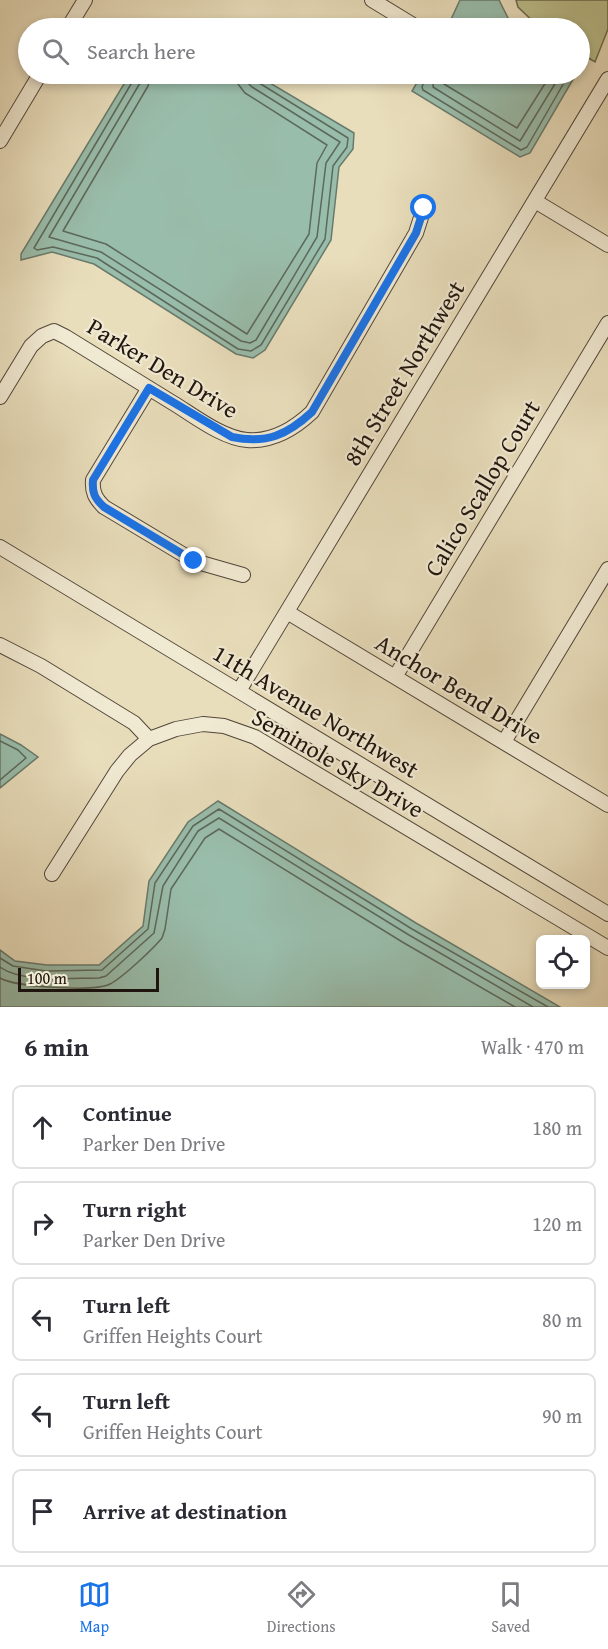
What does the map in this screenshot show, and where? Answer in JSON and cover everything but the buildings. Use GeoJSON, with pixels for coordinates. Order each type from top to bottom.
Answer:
{"type":"FeatureCollection","features":[{"type":"Feature","properties":{"kind":"street"},"geometry":{"type":"LineString","coordinates":[[74,18],[85,0]]}},
{"type":"Feature","properties":{"kind":"street"},"geometry":{"type":"LineString","coordinates":[[372,0],[402,18]]}},
{"type":"Feature","properties":{"kind":"street","name":"8th Street Northwest"},"geometry":{"type":"LineString","coordinates":[[239,691],[608,79]]}},
{"type":"Feature","properties":{"kind":"street"},"geometry":{"type":"LineString","coordinates":[[0,141],[34,84]]}},
{"type":"Feature","properties":{"kind":"street"},"geometry":{"type":"LineString","coordinates":[[535,201],[608,245]]}},
{"type":"Feature","properties":{"kind":"street","name":"Parker Den Drive"},"geometry":{"type":"LineString","coordinates":[[0,397],[31,346],[42,336],[54,332],[232,437],[248,440],[279,436],[297,426],[312,412],[416,233],[424,208]]}},
{"type":"Feature","properties":{"kind":"street","name":"Calico Scallop Court"},"geometry":{"type":"LineString","coordinates":[[395,677],[608,323]]}},
{"type":"Feature","properties":{"kind":"street"},"geometry":{"type":"LineString","coordinates":[[149,388],[93,480],[96,499],[104,507],[194,561],[243,575]]}},
{"type":"Feature","properties":{"kind":"street","name":"11th Avenue Northwest"},"geometry":{"type":"LineString","coordinates":[[0,547],[608,914]]}},
{"type":"Feature","properties":{"kind":"street"},"geometry":{"type":"LineString","coordinates":[[504,742],[608,569]]}},
{"type":"Feature","properties":{"kind":"street","name":"Anchor Bend Drive"},"geometry":{"type":"LineString","coordinates":[[287,612],[608,805]]}},
{"type":"Feature","properties":{"kind":"street"},"geometry":{"type":"LineString","coordinates":[[0,645],[41,666],[134,723],[149,739]]}},
{"type":"Feature","properties":{"kind":"street","name":"Seminole Sky Drive"},"geometry":{"type":"LineString","coordinates":[[52,874],[117,771],[130,755],[149,739],[176,729],[203,724],[224,726],[255,737],[608,948]]}},
{"type":"Feature","properties":{"kind":"shaded area"},"geometry":{"type":"Polygon","coordinates":[[[516,0],[608,0],[608,29],[595,62],[590,59],[590,18],[530,18],[518,7],[516,0]]]}},
{"type":"Feature","properties":{"kind":"water"},"geometry":{"type":"Polygon","coordinates":[[[460,0],[499,0],[508,18],[452,18],[460,0]]]}},
{"type":"Feature","properties":{"kind":"water"},"geometry":{"type":"Polygon","coordinates":[[[124,84],[272,84],[354,133],[353,149],[339,167],[331,240],[265,350],[253,358],[236,354],[94,264],[52,252],[21,260],[21,254],[124,84]]]}},
{"type":"Feature","properties":{"kind":"water"},"geometry":{"type":"Polygon","coordinates":[[[416,84],[570,84],[530,153],[520,157],[412,91],[416,84]]]}},
{"type":"Feature","properties":{"kind":"water"},"geometry":{"type":"Polygon","coordinates":[[[0,734],[38,757],[0,788],[0,734]]]}},
{"type":"Feature","properties":{"kind":"water"},"geometry":{"type":"Polygon","coordinates":[[[218,801],[416,923],[560,1007],[0,1007],[0,950],[15,961],[47,965],[99,965],[143,926],[149,881],[188,822],[218,801]]]}},
{"type":"Feature","properties":{"kind":"route"},"geometry":{"type":"LineString","coordinates":[[194,561],[104,507],[96,499],[93,491],[93,480],[149,388],[232,437],[248,440],[265,439],[279,436],[297,426],[312,412],[416,233],[424,208]]}}]}
